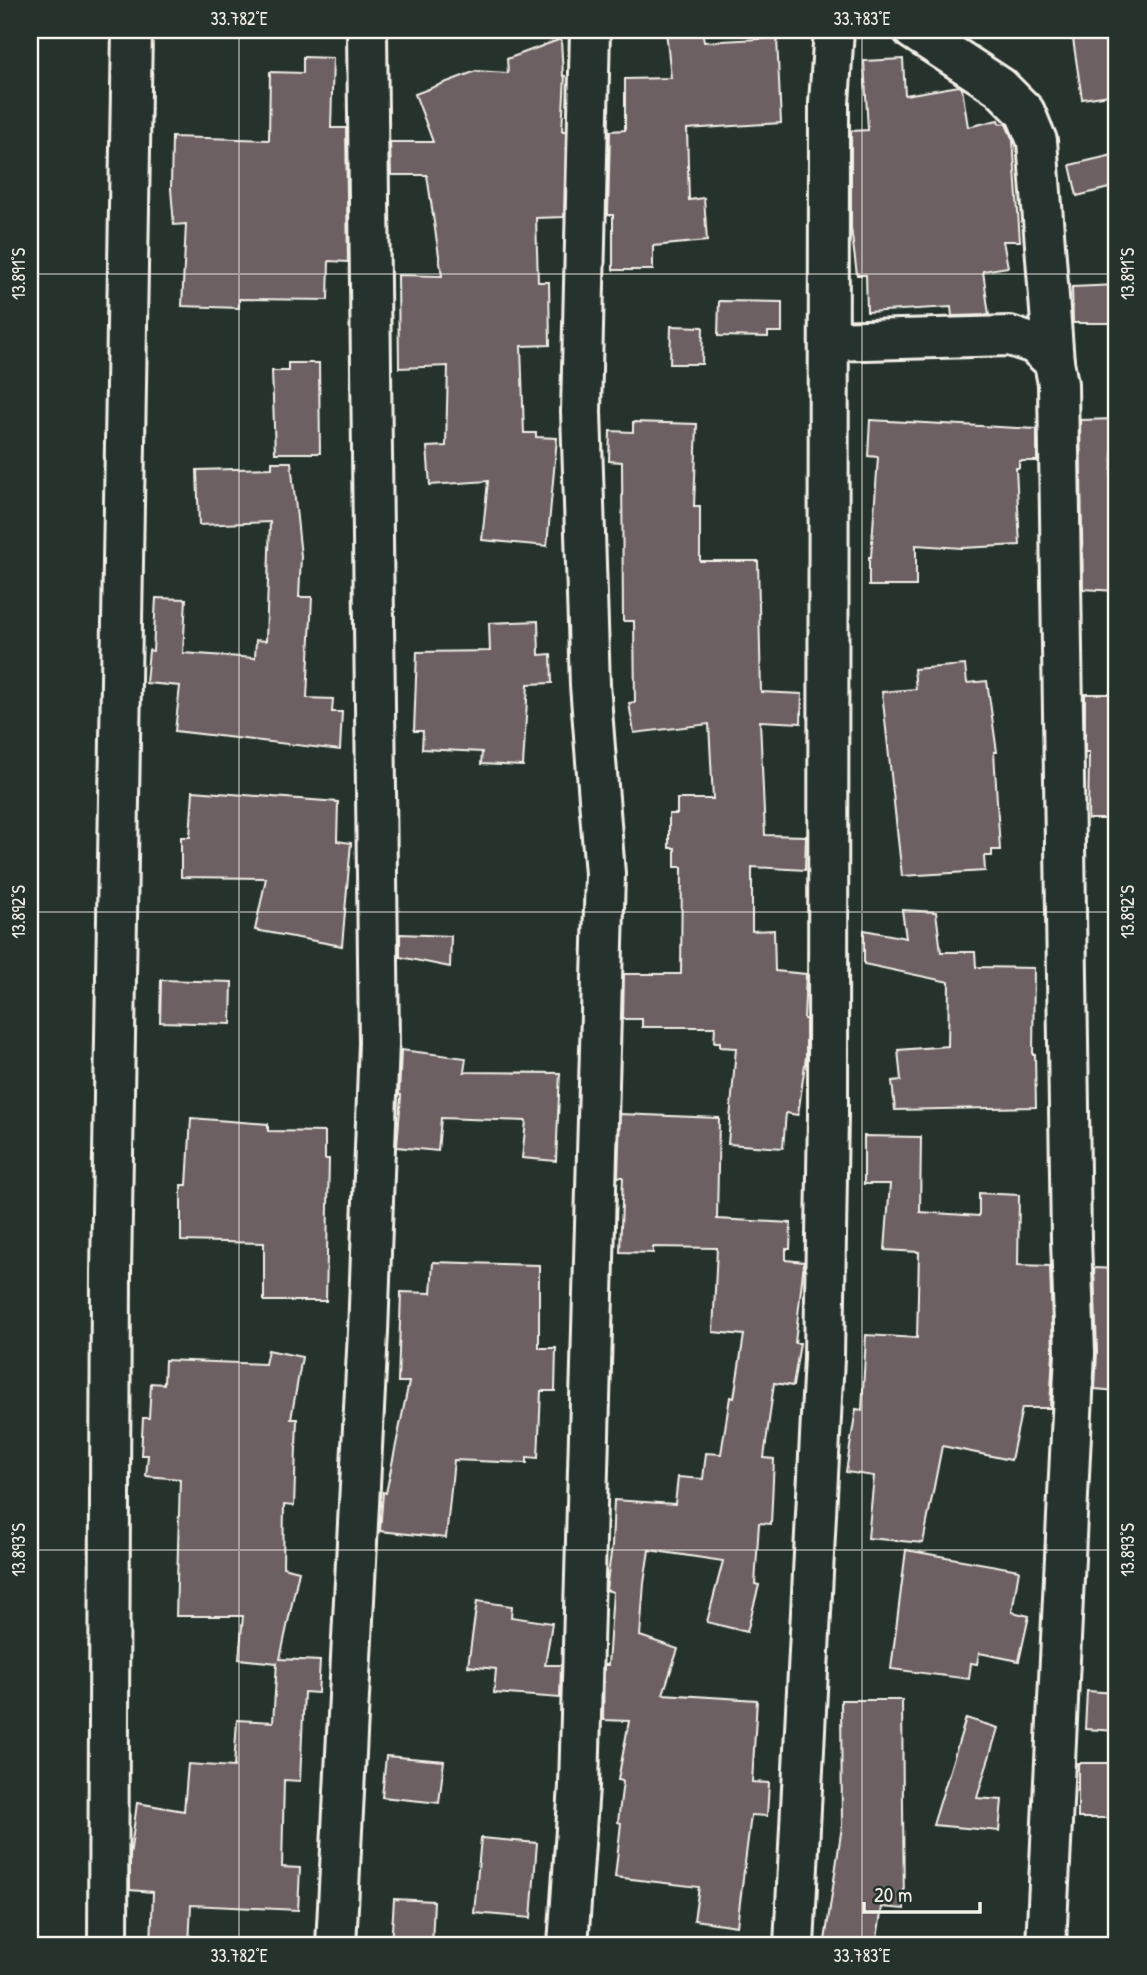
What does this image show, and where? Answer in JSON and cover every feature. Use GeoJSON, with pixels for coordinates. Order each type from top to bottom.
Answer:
{"type":"FeatureCollection","features":[{"type":"Feature","properties":{"kind":"street"},"geometry":{"type":"LineString","coordinates":[[108,1945],[111,1286],[132,30]]}},
{"type":"Feature","properties":{"kind":"street"},"geometry":{"type":"LineString","coordinates":[[336,1945],[368,1332],[379,1043],[367,30]]}},
{"type":"Feature","properties":{"kind":"street"},"geometry":{"type":"LineString","coordinates":[[568,1945],[579,1786],[605,874],[590,685],[581,412],[590,30]]}},
{"type":"Feature","properties":{"kind":"street"},"geometry":{"type":"LineString","coordinates":[[794,1945],[824,1357],[828,1114],[829,103],[834,30]]}},
{"type":"Feature","properties":{"kind":"street"},"geometry":{"type":"LineString","coordinates":[[913,30],[1000,87],[1025,112],[1037,141],[1058,384],[1075,1353],[1046,1945]]}},
{"type":"Feature","properties":{"kind":"street"},"geometry":{"type":"LineString","coordinates":[[829,341],[1010,336],[1034,344],[1054,362]]}},
{"type":"Feature","properties":{"kind":"building"},"geometry":{"type":"Polygon","coordinates":[[[666,30],[702,30],[704,42],[777,38],[781,123],[687,129],[689,200],[704,198],[707,241],[653,246],[653,270],[613,270],[613,215],[608,215],[610,131],[625,130],[625,79],[671,78],[666,30]]]}},
{"type":"Feature","properties":{"kind":"building"},"geometry":{"type":"Polygon","coordinates":[[[1114,34],[1117,94],[1082,99],[1073,39],[1114,34]]]}},
{"type":"Feature","properties":{"kind":"building"},"geometry":{"type":"Polygon","coordinates":[[[561,39],[565,76],[562,131],[566,131],[564,217],[536,218],[538,282],[549,282],[550,345],[521,346],[524,433],[536,433],[536,437],[557,438],[547,546],[482,540],[488,481],[430,485],[427,447],[446,446],[448,366],[399,368],[398,275],[442,276],[427,175],[391,175],[390,142],[433,142],[415,94],[476,71],[508,73],[507,59],[561,39]]]}},
{"type":"Feature","properties":{"kind":"building"},"geometry":{"type":"Polygon","coordinates":[[[303,57],[333,58],[331,128],[346,128],[348,262],[329,261],[328,300],[239,299],[239,308],[182,306],[186,224],[174,225],[171,189],[172,137],[269,140],[270,72],[303,73],[303,57]]]}},
{"type":"Feature","properties":{"kind":"building"},"geometry":{"type":"Polygon","coordinates":[[[903,59],[905,95],[959,86],[962,88],[968,127],[998,120],[999,123],[1006,124],[1013,140],[1020,241],[1003,241],[1008,267],[983,271],[989,315],[952,316],[951,307],[867,312],[866,275],[857,275],[851,228],[851,131],[868,130],[864,61],[903,59]]]}},
{"type":"Feature","properties":{"kind":"building"},"geometry":{"type":"Polygon","coordinates":[[[1117,154],[1117,186],[1077,196],[1070,165],[1117,154]]]}},
{"type":"Feature","properties":{"kind":"building"},"geometry":{"type":"Polygon","coordinates":[[[1117,285],[1117,323],[1073,323],[1072,287],[1117,285]]]}},
{"type":"Feature","properties":{"kind":"building"},"geometry":{"type":"Polygon","coordinates":[[[719,301],[782,302],[782,332],[768,332],[768,337],[718,336],[719,301]]]}},
{"type":"Feature","properties":{"kind":"building"},"geometry":{"type":"Polygon","coordinates":[[[671,326],[703,327],[702,364],[670,364],[671,326]]]}},
{"type":"Feature","properties":{"kind":"building"},"geometry":{"type":"Polygon","coordinates":[[[288,363],[319,363],[320,453],[275,453],[272,371],[288,371],[288,363]]]}},
{"type":"Feature","properties":{"kind":"building"},"geometry":{"type":"Polygon","coordinates":[[[1117,419],[1117,452],[1112,452],[1111,513],[1117,512],[1117,591],[1083,589],[1080,420],[1117,419]]]}},
{"type":"Feature","properties":{"kind":"building"},"geometry":{"type":"Polygon","coordinates":[[[870,420],[1037,429],[1037,461],[1019,461],[1019,468],[1016,468],[1020,545],[962,548],[916,545],[916,586],[869,586],[878,457],[868,456],[870,420]]]}},
{"type":"Feature","properties":{"kind":"building"},"geometry":{"type":"Polygon","coordinates":[[[633,422],[697,424],[694,506],[700,506],[700,561],[758,561],[761,692],[802,694],[801,723],[760,721],[765,835],[806,836],[805,870],[752,867],[752,931],[774,930],[775,971],[806,974],[806,1057],[798,1115],[786,1113],[783,1148],[728,1144],[736,1048],[720,1047],[720,1042],[714,1042],[715,1027],[642,1027],[642,1019],[623,1019],[624,974],[681,974],[682,867],[675,867],[675,848],[669,848],[669,814],[677,814],[677,799],[713,799],[709,724],[634,733],[629,703],[635,702],[634,621],[623,621],[622,462],[609,461],[610,431],[633,432],[633,422]]]}},
{"type":"Feature","properties":{"kind":"building"},"geometry":{"type":"Polygon","coordinates":[[[272,462],[291,462],[301,556],[299,597],[312,597],[307,698],[333,699],[332,712],[342,712],[340,750],[175,731],[180,686],[146,683],[149,650],[153,651],[156,598],[186,599],[183,653],[255,658],[256,640],[266,641],[270,522],[199,525],[197,470],[272,468],[272,462]]]}},
{"type":"Feature","properties":{"kind":"building"},"geometry":{"type":"Polygon","coordinates":[[[538,621],[539,655],[551,654],[552,683],[528,684],[523,766],[481,764],[482,752],[422,749],[423,731],[414,731],[417,652],[490,651],[489,623],[538,621]]]}},
{"type":"Feature","properties":{"kind":"building"},"geometry":{"type":"Polygon","coordinates":[[[965,665],[967,683],[987,681],[997,752],[994,752],[1000,850],[992,850],[992,856],[984,856],[985,871],[902,876],[882,692],[916,689],[914,669],[965,665]]]}},
{"type":"Feature","properties":{"kind":"building"},"geometry":{"type":"Polygon","coordinates":[[[1085,694],[1117,694],[1117,819],[1088,819],[1089,752],[1085,752],[1085,694]]]}},
{"type":"Feature","properties":{"kind":"building"},"geometry":{"type":"Polygon","coordinates":[[[193,791],[338,802],[337,841],[351,843],[342,946],[255,930],[266,878],[181,877],[181,837],[190,837],[193,791]]]}},
{"type":"Feature","properties":{"kind":"building"},"geometry":{"type":"Polygon","coordinates":[[[902,910],[936,912],[941,952],[975,952],[976,967],[1034,968],[1033,1055],[1036,1107],[895,1110],[892,1081],[901,1080],[898,1050],[948,1046],[949,982],[864,964],[864,930],[906,938],[902,910]]]}},
{"type":"Feature","properties":{"kind":"building"},"geometry":{"type":"Polygon","coordinates":[[[400,934],[451,936],[450,967],[400,957],[400,934]]]}},
{"type":"Feature","properties":{"kind":"building"},"geometry":{"type":"Polygon","coordinates":[[[161,980],[232,982],[231,1024],[160,1022],[161,980]]]}},
{"type":"Feature","properties":{"kind":"building"},"geometry":{"type":"Polygon","coordinates":[[[401,1050],[466,1058],[464,1072],[560,1073],[556,1161],[522,1158],[526,1121],[441,1118],[438,1151],[397,1147],[401,1050]]]}},
{"type":"Feature","properties":{"kind":"building"},"geometry":{"type":"Polygon","coordinates":[[[620,1114],[719,1118],[717,1219],[791,1223],[790,1249],[786,1249],[786,1260],[804,1262],[795,1343],[800,1343],[793,1386],[774,1383],[764,1458],[774,1459],[771,1524],[759,1523],[755,1584],[759,1585],[747,1632],[707,1622],[723,1561],[649,1550],[644,1583],[640,1636],[678,1649],[663,1694],[757,1700],[752,1782],[769,1783],[767,1816],[751,1815],[737,1926],[694,1920],[699,1887],[615,1877],[623,1781],[618,1780],[629,1721],[603,1720],[604,1665],[608,1665],[613,1592],[606,1590],[614,1500],[675,1504],[678,1477],[703,1479],[706,1453],[721,1454],[730,1397],[734,1398],[744,1335],[713,1332],[717,1248],[653,1247],[653,1253],[620,1252],[623,1177],[618,1177],[620,1114]]]}},
{"type":"Feature","properties":{"kind":"building"},"geometry":{"type":"Polygon","coordinates":[[[191,1118],[268,1124],[268,1131],[325,1132],[325,1159],[329,1159],[326,1301],[264,1301],[264,1243],[181,1241],[181,1185],[187,1185],[191,1118]]]}},
{"type":"Feature","properties":{"kind":"building"},"geometry":{"type":"Polygon","coordinates":[[[864,1136],[921,1137],[920,1212],[979,1216],[979,1193],[1019,1195],[1018,1265],[1050,1266],[1053,1353],[1050,1408],[1022,1408],[1011,1460],[942,1446],[923,1543],[868,1538],[874,1476],[846,1472],[856,1409],[862,1410],[866,1335],[917,1338],[919,1252],[885,1250],[890,1184],[864,1184],[864,1136]]]}},
{"type":"Feature","properties":{"kind":"building"},"geometry":{"type":"Polygon","coordinates":[[[433,1262],[539,1265],[539,1348],[556,1348],[555,1391],[541,1391],[538,1458],[527,1457],[527,1463],[454,1460],[446,1538],[380,1531],[383,1492],[386,1493],[409,1382],[398,1382],[401,1292],[431,1293],[433,1262]]]}},
{"type":"Feature","properties":{"kind":"building"},"geometry":{"type":"Polygon","coordinates":[[[1094,1268],[1117,1269],[1117,1391],[1095,1389],[1097,1352],[1094,1268]]]}},
{"type":"Feature","properties":{"kind":"building"},"geometry":{"type":"Polygon","coordinates":[[[268,1350],[302,1357],[291,1419],[297,1419],[294,1506],[284,1505],[283,1567],[299,1571],[280,1659],[320,1661],[318,1693],[304,1692],[300,1781],[284,1780],[282,1867],[300,1868],[298,1910],[191,1905],[189,1945],[151,1945],[153,1892],[130,1890],[130,1856],[137,1803],[184,1811],[188,1764],[234,1767],[237,1720],[273,1722],[277,1663],[239,1659],[243,1616],[176,1616],[180,1479],[146,1476],[148,1455],[141,1455],[143,1418],[149,1418],[151,1383],[164,1384],[165,1360],[265,1364],[268,1350]]]}},
{"type":"Feature","properties":{"kind":"building"},"geometry":{"type":"Polygon","coordinates":[[[906,1550],[1019,1570],[1012,1612],[1029,1616],[1019,1661],[979,1653],[977,1664],[971,1663],[969,1679],[891,1669],[906,1550]]]}},
{"type":"Feature","properties":{"kind":"building"},"geometry":{"type":"Polygon","coordinates":[[[477,1601],[512,1606],[511,1617],[552,1623],[545,1665],[561,1665],[560,1698],[494,1693],[496,1669],[468,1666],[477,1601]]]}},
{"type":"Feature","properties":{"kind":"building"},"geometry":{"type":"Polygon","coordinates":[[[1087,1691],[1117,1693],[1117,1731],[1085,1729],[1087,1691]]]}},
{"type":"Feature","properties":{"kind":"building"},"geometry":{"type":"Polygon","coordinates":[[[841,1700],[902,1700],[904,1909],[882,1907],[876,1945],[825,1941],[842,1826],[841,1700]]]}},
{"type":"Feature","properties":{"kind":"building"},"geometry":{"type":"Polygon","coordinates":[[[966,1718],[998,1728],[977,1798],[1002,1800],[999,1831],[933,1825],[966,1718]]]}},
{"type":"Feature","properties":{"kind":"building"},"geometry":{"type":"Polygon","coordinates":[[[386,1756],[444,1761],[439,1803],[382,1797],[386,1756]]]}},
{"type":"Feature","properties":{"kind":"building"},"geometry":{"type":"Polygon","coordinates":[[[1078,1763],[1111,1763],[1112,1818],[1078,1818],[1078,1763]]]}},
{"type":"Feature","properties":{"kind":"building"},"geometry":{"type":"Polygon","coordinates":[[[481,1838],[537,1843],[531,1918],[474,1913],[481,1838]]]}},
{"type":"Feature","properties":{"kind":"building"},"geometry":{"type":"Polygon","coordinates":[[[394,1899],[434,1901],[432,1945],[391,1945],[394,1899]]]}}]}
